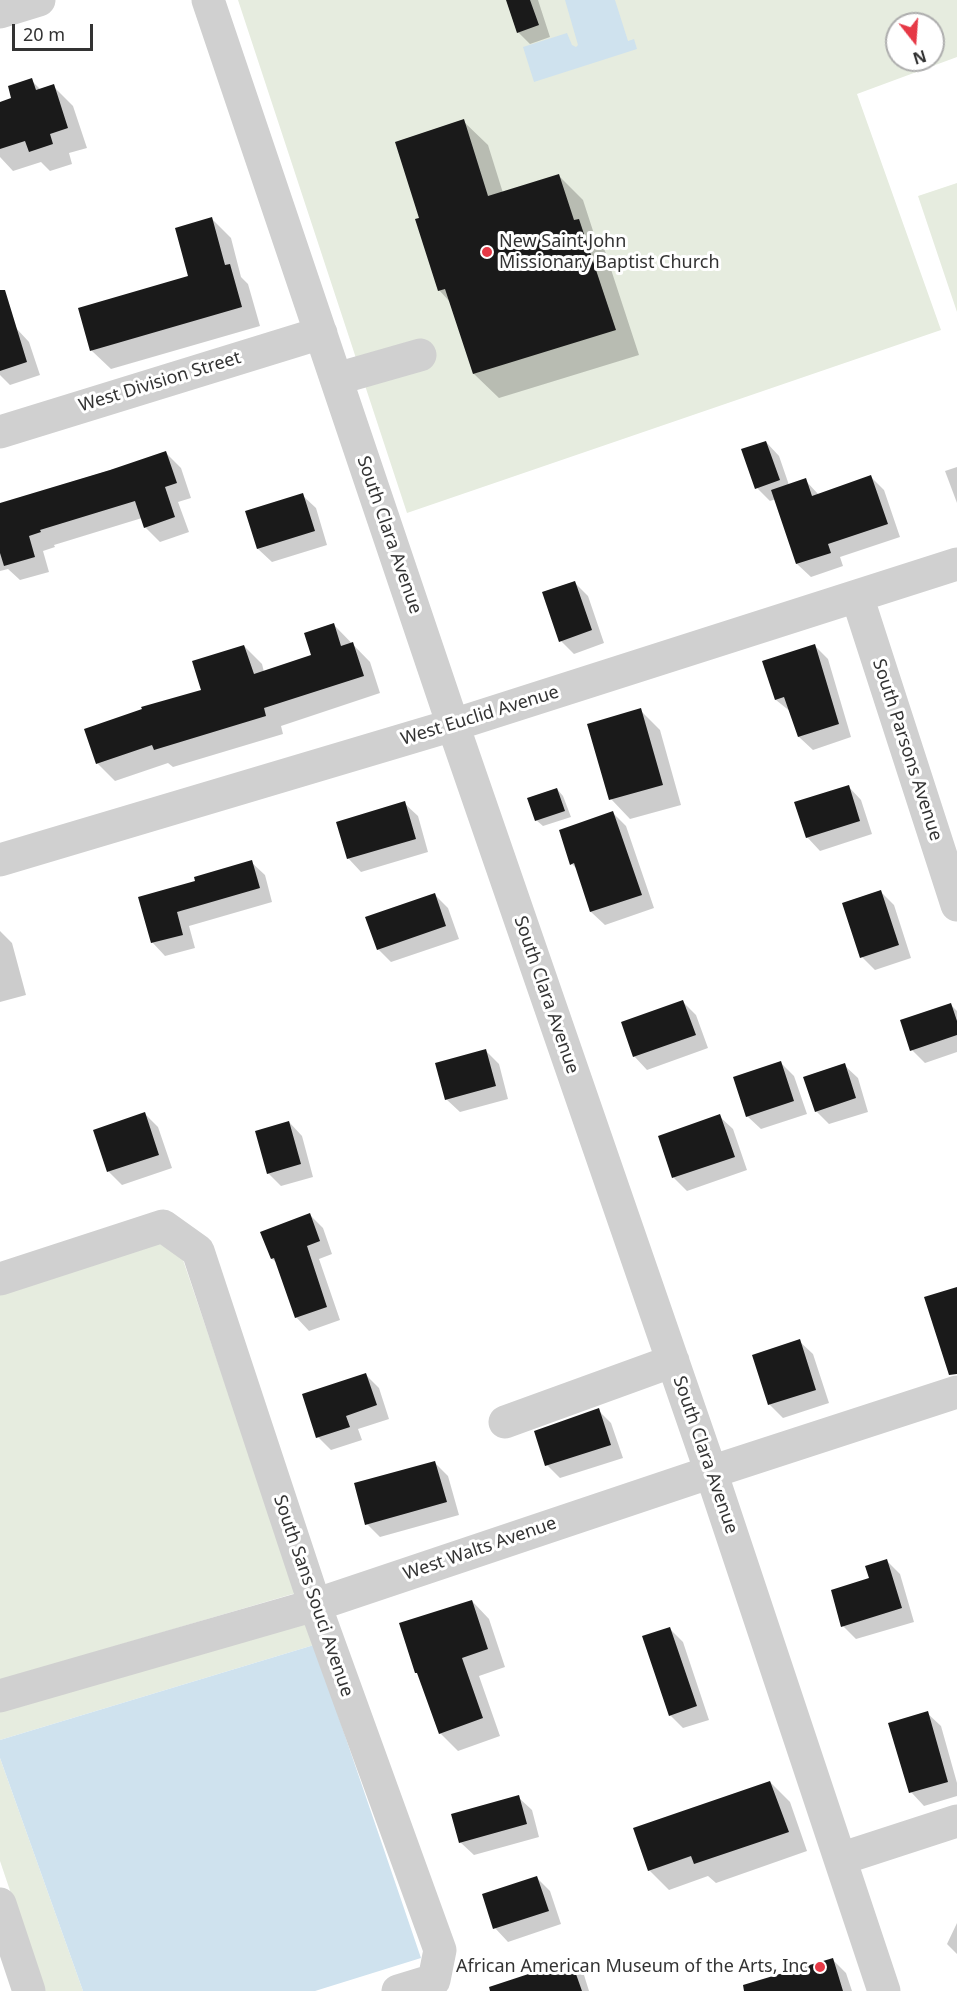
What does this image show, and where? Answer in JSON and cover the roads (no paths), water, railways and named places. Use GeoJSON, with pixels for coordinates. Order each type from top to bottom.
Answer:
{"type":"FeatureCollection","features":[{"type":"Feature","properties":{"kind":"street"},"geometry":{"type":"LineString","coordinates":[[0,12],[39,0]]}},
{"type":"Feature","properties":{"kind":"street","name":"South Clara Avenue"},"geometry":{"type":"LineString","coordinates":[[208,0],[453,725],[711,1472],[884,1991]]}},
{"type":"Feature","properties":{"kind":"street","name":"West Division Street"},"geometry":{"type":"LineString","coordinates":[[0,432],[321,333]]}},
{"type":"Feature","properties":{"kind":"street"},"geometry":{"type":"LineString","coordinates":[[336,379],[420,355]]}},
{"type":"Feature","properties":{"kind":"street","name":"West Euclid Avenue"},"geometry":{"type":"LineString","coordinates":[[0,860],[453,725],[957,564]]}},
{"type":"Feature","properties":{"kind":"street","name":"South Parsons Avenue"},"geometry":{"type":"LineString","coordinates":[[857,596],[957,905]]}},
{"type":"Feature","properties":{"kind":"street","name":"South Sans Souci Avenue"},"geometry":{"type":"LineString","coordinates":[[0,1279],[163,1226],[198,1251],[315,1605],[440,1950],[434,1980],[398,1991]]}},
{"type":"Feature","properties":{"kind":"street"},"geometry":{"type":"LineString","coordinates":[[505,1422],[673,1361]]}},
{"type":"Feature","properties":{"kind":"street","name":"West Walts Avenue"},"geometry":{"type":"LineString","coordinates":[[0,1696],[315,1605],[957,1392]]}},
{"type":"Feature","properties":{"kind":"street"},"geometry":{"type":"LineString","coordinates":[[840,1859],[957,1821]]}},
{"type":"Feature","properties":{"kind":"street"},"geometry":{"type":"LineString","coordinates":[[0,1904],[29,1991]]}},
{"type":"Feature","properties":{"kind":"water"},"geometry":{"type":"Polygon","coordinates":[[[565,0],[615,0],[628,41],[634,39],[637,49],[534,82],[523,47],[567,33],[572,45],[576,47],[578,45],[565,0]]]}},
{"type":"Feature","properties":{"kind":"water"},"geometry":{"type":"Polygon","coordinates":[[[314,1645],[421,1958],[315,1991],[83,1991],[0,1758],[0,1740],[314,1645]]]}},
{"type":"Feature","properties":{"kind":"place","name":"New Saint John Missionary Baptist Church"},"geometry":{"type":"Point","coordinates":[487,252]}},
{"type":"Feature","properties":{"kind":"place","name":"African American Museum of the Arts, Inc"},"geometry":{"type":"Point","coordinates":[820,1967]}}]}
